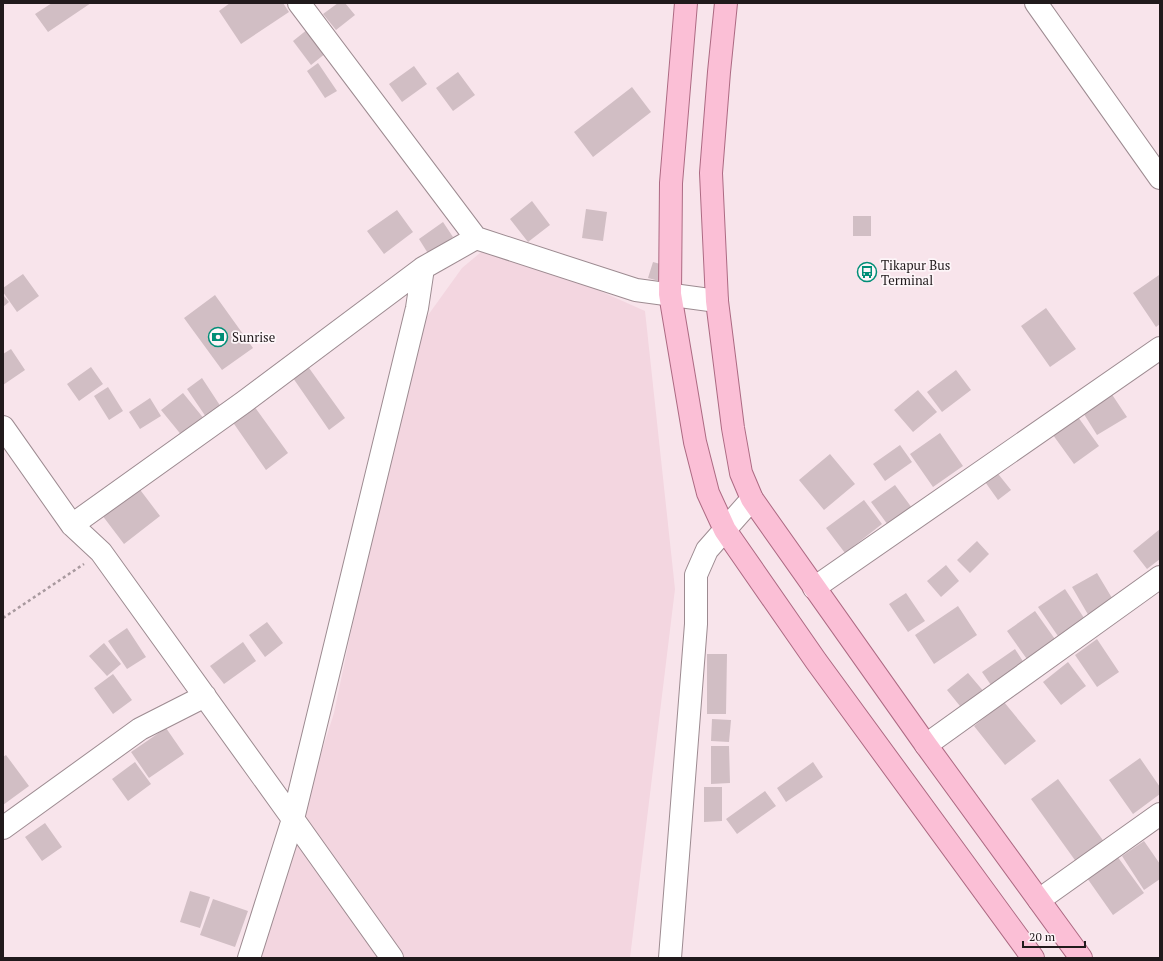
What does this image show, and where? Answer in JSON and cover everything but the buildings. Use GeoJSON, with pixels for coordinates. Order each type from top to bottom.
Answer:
{"type":"FeatureCollection","features":[{"type":"Feature","properties":{"kind":"main road"},"geometry":{"type":"LineString","coordinates":[[686,3],[671,182],[670,294],[695,442],[708,493],[725,530],[816,660],[1033,958]]}},
{"type":"Feature","properties":{"kind":"main road"},"geometry":{"type":"LineString","coordinates":[[726,3],[711,173],[717,301],[733,428],[741,473],[752,499],[814,588],[1081,958]]}},
{"type":"Feature","properties":{"kind":"street"},"geometry":{"type":"LineString","coordinates":[[299,3],[476,238],[636,290],[717,301]]}},
{"type":"Feature","properties":{"kind":"street"},"geometry":{"type":"LineString","coordinates":[[1036,3],[1160,178]]}},
{"type":"Feature","properties":{"kind":"street"},"geometry":{"type":"LineString","coordinates":[[72,525],[244,402],[423,268],[476,238]]}},
{"type":"Feature","properties":{"kind":"street"},"geometry":{"type":"LineString","coordinates":[[249,958],[293,819],[417,308],[423,268]]}},
{"type":"Feature","properties":{"kind":"street"},"geometry":{"type":"LineString","coordinates":[[814,588],[1160,348]]}},
{"type":"Feature","properties":{"kind":"street"},"geometry":{"type":"LineString","coordinates":[[3,427],[72,525],[101,552],[392,958]]}},
{"type":"Feature","properties":{"kind":"street"},"geometry":{"type":"LineString","coordinates":[[670,958],[696,624],[696,575],[707,550],[752,499]]}},
{"type":"Feature","properties":{"kind":"street"},"geometry":{"type":"LineString","coordinates":[[926,745],[1160,577]]}},
{"type":"Feature","properties":{"kind":"street"},"geometry":{"type":"LineString","coordinates":[[3,828],[140,729],[205,696]]}},
{"type":"Feature","properties":{"kind":"street"},"geometry":{"type":"LineString","coordinates":[[1039,900],[1160,814]]}},
{"type":"Feature","properties":{"kind":"path"},"geometry":{"type":"LineString","coordinates":[[3,618],[101,552]]}},
{"type":"Feature","properties":{"kind":"shaded area"},"geometry":{"type":"Polygon","coordinates":[[[492,243],[645,311],[675,589],[630,958],[256,958],[334,713],[413,336],[462,268],[492,243]]]}},
{"type":"Feature","properties":{"kind":"place","name":"Tikapur Bus Terminal"},"geometry":{"type":"Point","coordinates":[867,272]}},
{"type":"Feature","properties":{"kind":"place","name":"Sunrise"},"geometry":{"type":"Point","coordinates":[218,337]}}]}
